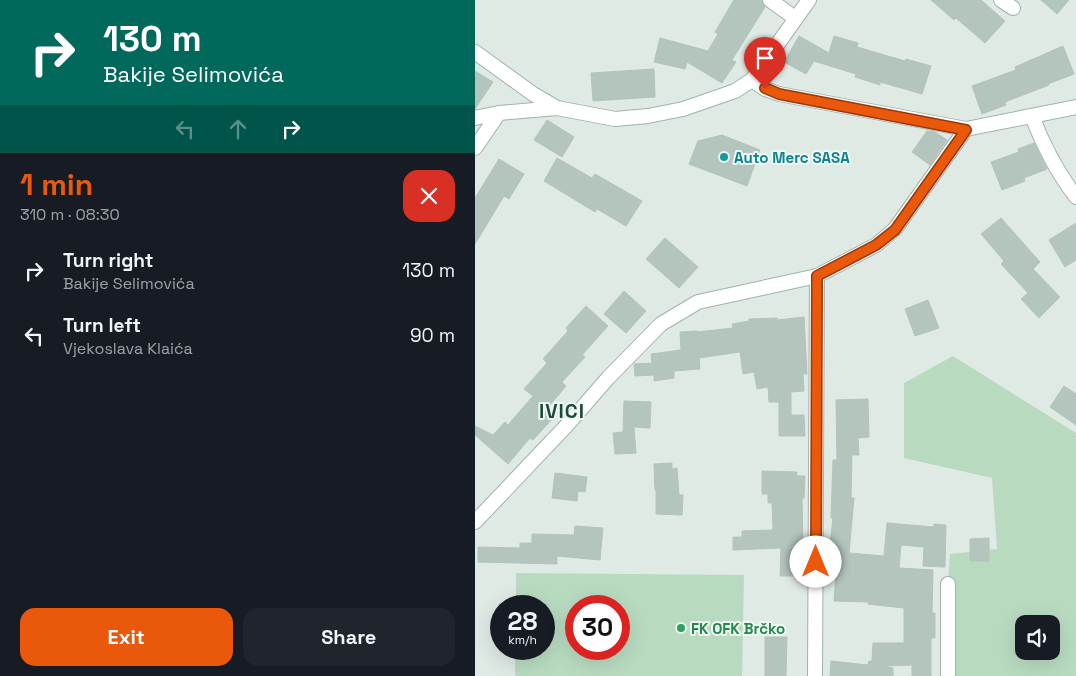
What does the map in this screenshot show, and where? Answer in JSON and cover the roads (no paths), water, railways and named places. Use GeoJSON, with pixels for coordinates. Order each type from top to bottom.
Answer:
{"type":"FeatureCollection","features":[{"type":"Feature","properties":{"kind":"street"},"geometry":{"type":"LineString","coordinates":[[770,0],[795,18]]}},
{"type":"Feature","properties":{"kind":"street"},"geometry":{"type":"LineString","coordinates":[[475,118],[499,113],[557,108],[615,119],[649,116],[683,109],[735,91],[752,80],[809,0]]}},
{"type":"Feature","properties":{"kind":"street"},"geometry":{"type":"LineString","coordinates":[[475,52],[533,94],[557,108]]}},
{"type":"Feature","properties":{"kind":"street"},"geometry":{"type":"LineString","coordinates":[[752,80],[779,94],[966,130],[1076,107]]}},
{"type":"Feature","properties":{"kind":"street"},"geometry":{"type":"LineString","coordinates":[[475,148],[499,113]]}},
{"type":"Feature","properties":{"kind":"street"},"geometry":{"type":"LineString","coordinates":[[1032,116],[1055,165],[1076,197]]}},
{"type":"Feature","properties":{"kind":"street"},"geometry":{"type":"LineString","coordinates":[[475,522],[568,424],[608,378],[661,324],[698,302],[817,276],[876,245],[895,230],[966,130]]}},
{"type":"Feature","properties":{"kind":"street"},"geometry":{"type":"LineString","coordinates":[[815,676],[817,276]]}},
{"type":"Feature","properties":{"kind":"street"},"geometry":{"type":"LineString","coordinates":[[948,584],[948,676]]}},
{"type":"Feature","properties":{"kind":"place","name":"Auto Merc SASA"},"geometry":{"type":"Point","coordinates":[724,157]}},
{"type":"Feature","properties":{"kind":"place","name":"FK OFK Brčko"},"geometry":{"type":"Point","coordinates":[681,628]}},
{"type":"Feature","properties":{"kind":"district","name":"IVICI"},"geometry":{"type":"Point","coordinates":[562,411]}}]}
